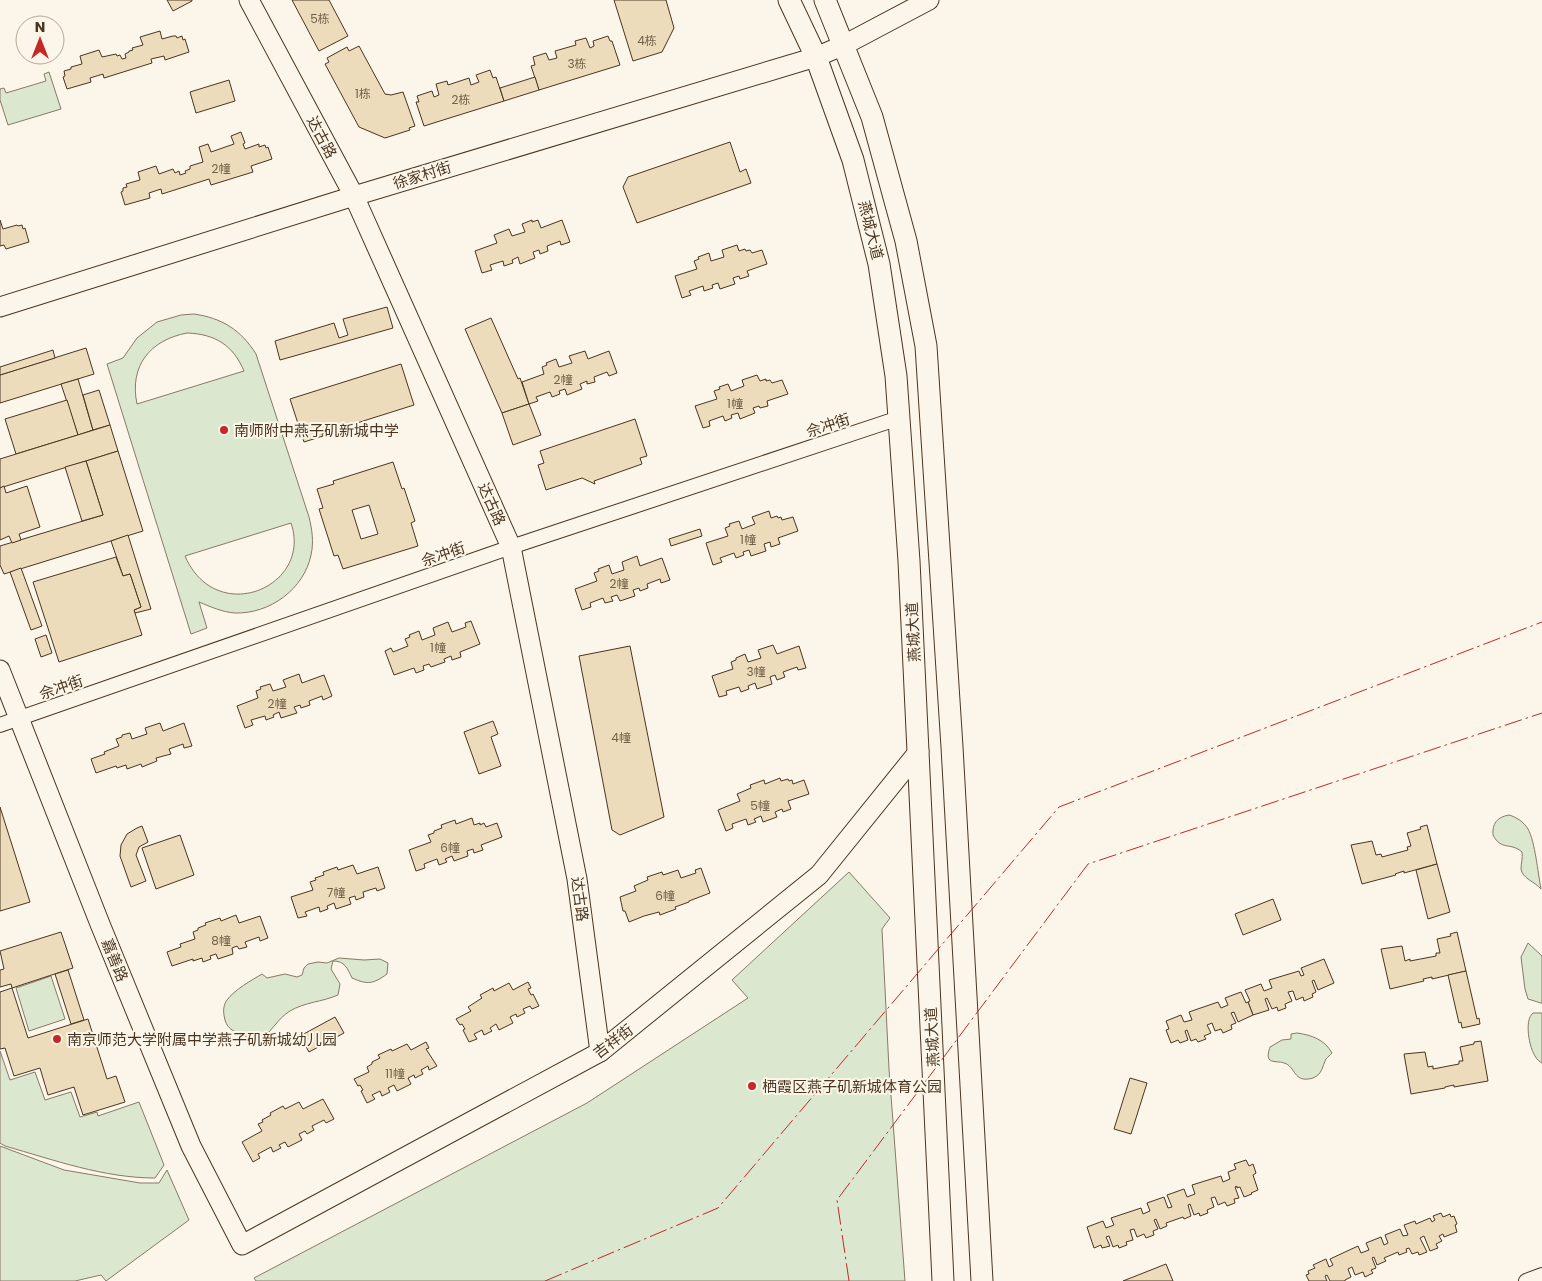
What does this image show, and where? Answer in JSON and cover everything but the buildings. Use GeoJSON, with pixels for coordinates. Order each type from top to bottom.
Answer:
{"type":"FeatureCollection","features":[{"type":"Feature","properties":{"kind":"main road","name":"燕城大道"},"geometry":{"type":"LineString","coordinates":[[789,0],[816,57],[853,160],[879,264],[896,376],[909,561],[919,751],[943,1281]]}},
{"type":"Feature","properties":{"kind":"main road","name":"燕城大道"},"geometry":{"type":"LineString","coordinates":[[825,0],[875,126],[906,241],[926,346],[953,756],[982,1281]]}},
{"type":"Feature","properties":{"kind":"street","name":"达古路"},"geometry":{"type":"LineString","coordinates":[[249,0],[354,196],[511,547],[577,879],[600,1052]]}},
{"type":"Feature","properties":{"kind":"street","name":"徐家村街"},"geometry":{"type":"LineString","coordinates":[[0,307],[354,196],[816,57],[844,45],[929,0]]}},
{"type":"Feature","properties":{"kind":"street","name":"佘冲街"},"geometry":{"type":"LineString","coordinates":[[0,725],[511,547],[899,418]]}},
{"type":"Feature","properties":{"kind":"street","name":"嘉善路"},"geometry":{"type":"LineString","coordinates":[[0,670],[100,924],[191,1146],[242,1245]]}},
{"type":"Feature","properties":{"kind":"street","name":"吉祥街"},"geometry":{"type":"LineString","coordinates":[[242,1245],[600,1052],[819,875],[919,751]]}},
{"type":"Feature","properties":{"kind":"street"},"geometry":{"type":"LineString","coordinates":[[1526,1281],[1542,1275]]}},
{"type":"Feature","properties":{"kind":"green space"},"geometry":{"type":"Polygon","coordinates":[[[49,72],[61,109],[8,125],[0,100],[0,89],[4,88],[6,93],[46,81],[44,74],[49,72]]]}},
{"type":"Feature","properties":{"kind":"green space"},"geometry":{"type":"Polygon","coordinates":[[[194,314],[204,316],[230,326],[244,338],[256,354],[312,531],[312,550],[307,567],[301,579],[284,597],[261,609],[235,613],[199,602],[207,628],[191,634],[107,364],[123,358],[137,338],[157,322],[181,315],[194,314]],[[187,333],[162,342],[145,357],[136,378],[137,404],[244,371],[234,354],[222,343],[206,336],[187,333]],[[291,523],[185,556],[199,578],[218,590],[238,594],[258,590],[275,581],[288,565],[294,546],[291,523]]]}},
{"type":"Feature","properties":{"kind":"green space"},"geometry":{"type":"Polygon","coordinates":[[[1509,815],[1522,822],[1530,834],[1541,889],[1522,872],[1522,852],[1514,847],[1499,843],[1493,835],[1493,828],[1496,822],[1501,817],[1509,815]]]}},
{"type":"Feature","properties":{"kind":"green space","name":"栖霞区燕子矶新城体育公园"},"geometry":{"type":"Polygon","coordinates":[[[849,872],[890,918],[882,929],[889,1069],[905,1281],[256,1281],[254,1278],[587,1103],[748,998],[732,980],[849,872]]]}},
{"type":"Feature","properties":{"kind":"green space"},"geometry":{"type":"Polygon","coordinates":[[[1528,943],[1542,956],[1542,1003],[1528,999],[1525,989],[1521,957],[1528,943]]]}},
{"type":"Feature","properties":{"kind":"green space"},"geometry":{"type":"Polygon","coordinates":[[[339,958],[380,959],[388,963],[387,974],[374,982],[362,982],[352,978],[343,964],[333,961],[331,969],[340,984],[338,995],[290,1011],[259,1041],[233,1031],[226,1024],[224,1005],[230,996],[248,982],[262,974],[267,978],[285,974],[297,977],[302,975],[304,968],[308,964],[327,963],[339,958]]]}},
{"type":"Feature","properties":{"kind":"green space"},"geometry":{"type":"Polygon","coordinates":[[[51,976],[65,1019],[29,1031],[16,988],[51,976]]]}},
{"type":"Feature","properties":{"kind":"green space"},"geometry":{"type":"Polygon","coordinates":[[[1533,1013],[1542,1013],[1542,1063],[1535,1056],[1529,1038],[1528,1025],[1530,1016],[1533,1013]]]}},
{"type":"Feature","properties":{"kind":"green space"},"geometry":{"type":"Polygon","coordinates":[[[1297,1033],[1318,1039],[1332,1053],[1326,1059],[1320,1072],[1313,1078],[1302,1079],[1288,1065],[1272,1061],[1268,1058],[1270,1047],[1282,1040],[1291,1039],[1291,1034],[1297,1033]]]}},
{"type":"Feature","properties":{"kind":"green space"},"geometry":{"type":"Polygon","coordinates":[[[0,1051],[10,1080],[35,1072],[45,1100],[71,1092],[80,1117],[97,1112],[98,1116],[139,1102],[164,1165],[155,1178],[98,1172],[42,1157],[0,1143],[0,1051]]]}},
{"type":"Feature","properties":{"kind":"green space"},"geometry":{"type":"Polygon","coordinates":[[[0,1146],[64,1170],[140,1183],[159,1183],[167,1170],[189,1220],[106,1281],[101,1275],[75,1281],[0,1281],[0,1146]]]}},
{"type":"Feature","properties":{"kind":"power"},"geometry":{"type":"LineString","coordinates":[[545,1281],[718,1208],[1059,807],[1542,622]]}},
{"type":"Feature","properties":{"kind":"power"},"geometry":{"type":"LineString","coordinates":[[849,1281],[837,1200],[1088,864],[1542,713]]}},
{"type":"Feature","properties":{"kind":"place","name":"南师附中燕子矶新城中学"},"geometry":{"type":"Point","coordinates":[224,430]}},
{"type":"Feature","properties":{"kind":"place","name":"南京师范大学附属中学燕子矶新城幼儿园"},"geometry":{"type":"Point","coordinates":[57,1039]}},
{"type":"Feature","properties":{"kind":"place","name":"栖霞区燕子矶新城体育公园"},"geometry":{"type":"Point","coordinates":[752,1086]}}]}
